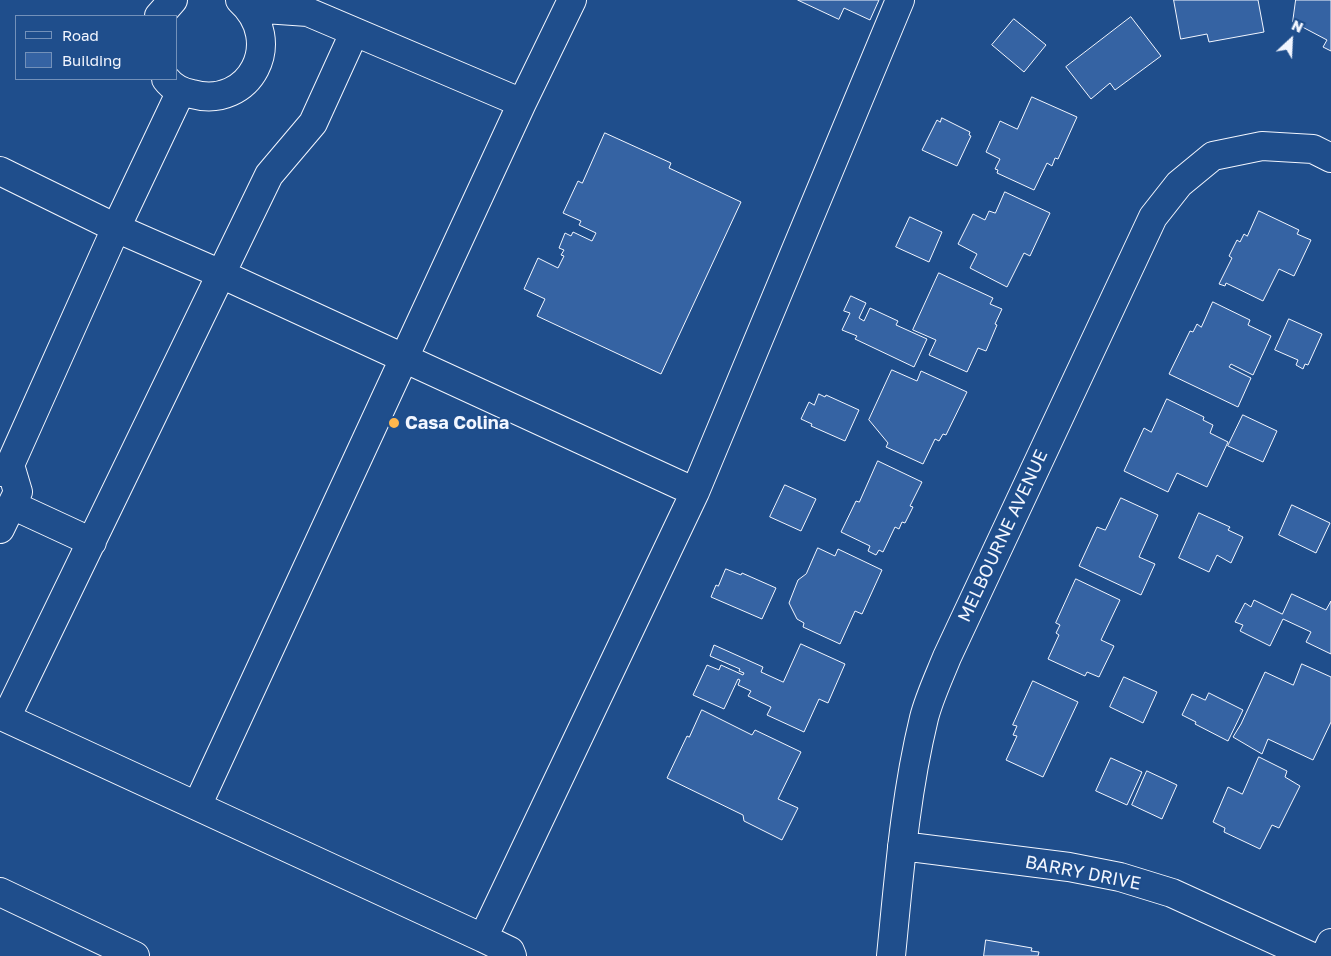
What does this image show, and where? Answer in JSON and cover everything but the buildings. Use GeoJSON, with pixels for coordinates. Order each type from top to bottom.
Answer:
{"type":"FeatureCollection","features":[{"type":"Feature","properties":{"kind":"street"},"geometry":{"type":"LineString","coordinates":[[159,15],[173,0]]}},
{"type":"Feature","properties":{"kind":"street"},"geometry":{"type":"LineString","coordinates":[[197,806],[522,103],[572,0]]}},
{"type":"Feature","properties":{"kind":"street"},"geometry":{"type":"LineString","coordinates":[[483,938],[695,492],[900,0]]}},
{"type":"Feature","properties":{"kind":"street"},"geometry":{"type":"LineString","coordinates":[[245,4],[308,12],[522,103]]}},
{"type":"Feature","properties":{"kind":"street"},"geometry":{"type":"LineString","coordinates":[[0,529],[18,492],[5,468],[116,228],[173,85],[201,97],[219,96],[236,89],[250,77],[259,61],[262,43],[259,25],[245,4]]}},
{"type":"Feature","properties":{"kind":"street"},"geometry":{"type":"LineString","coordinates":[[354,33],[313,123],[269,175],[6,718],[483,938],[510,951],[512,956]]}},
{"type":"Feature","properties":{"kind":"street","name":"MELBOURNE AVENUE"},"geometry":{"type":"LineString","coordinates":[[891,956],[902,846],[912,772],[925,716],[947,657],[1153,217],[1179,184],[1213,156],[1262,146],[1313,149],[1331,158]]}},
{"type":"Feature","properties":{"kind":"street"},"geometry":{"type":"LineString","coordinates":[[0,171],[116,228],[221,274],[695,492]]}},
{"type":"Feature","properties":{"kind":"street"},"geometry":{"type":"LineString","coordinates":[[12,505],[92,542]]}},
{"type":"Feature","properties":{"kind":"street","name":"BARRY DRIVE"},"geometry":{"type":"LineString","coordinates":[[902,846],[1069,867],[1120,876],[1172,893],[1310,956]]}},
{"type":"Feature","properties":{"kind":"street"},"geometry":{"type":"LineString","coordinates":[[0,892],[135,956]]}},
{"type":"Feature","properties":{"kind":"street"},"geometry":{"type":"LineString","coordinates":[[1325,956],[1331,943]]}},
{"type":"Feature","properties":{"kind":"place","name":"Casa Colina"},"geometry":{"type":"Point","coordinates":[394,423]}}]}
